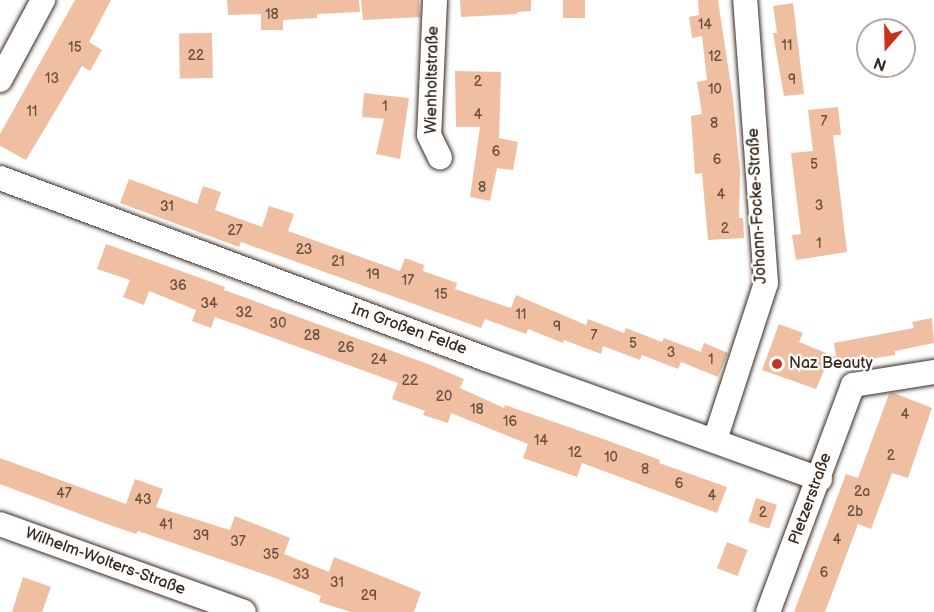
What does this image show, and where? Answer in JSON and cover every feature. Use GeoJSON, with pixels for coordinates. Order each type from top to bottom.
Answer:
{"type":"FeatureCollection","features":[{"type":"Feature","properties":{"kind":"street"},"geometry":{"type":"LineString","coordinates":[[0,80],[43,0]]}},
{"type":"Feature","properties":{"kind":"street","name":"Wienholtstraße"},"geometry":{"type":"LineString","coordinates":[[435,0],[429,135],[440,158]]}},
{"type":"Feature","properties":{"kind":"street","name":"Johann-Focke-Straße"},"geometry":{"type":"LineString","coordinates":[[715,440],[766,282],[745,0]]}},
{"type":"Feature","properties":{"kind":"street","name":"Im Großen Felde"},"geometry":{"type":"LineString","coordinates":[[0,178],[474,355],[819,478]]}},
{"type":"Feature","properties":{"kind":"street","name":"Pletzerstraße"},"geometry":{"type":"LineString","coordinates":[[768,612],[853,385],[934,372]]}},
{"type":"Feature","properties":{"kind":"street","name":"Wilhelm-Wolters-Straße"},"geometry":{"type":"LineString","coordinates":[[0,524],[244,612]]}},
{"type":"Feature","properties":{"kind":"building"},"geometry":{"type":"Polygon","coordinates":[[[75,0],[111,0],[89,42],[102,50],[90,71],[82,66],[26,160],[0,146],[0,134],[75,0]]]}},
{"type":"Feature","properties":{"kind":"building"},"geometry":{"type":"Polygon","coordinates":[[[227,0],[359,0],[360,12],[317,14],[317,18],[283,20],[283,30],[261,30],[261,14],[228,15],[227,0]]]}},
{"type":"Feature","properties":{"kind":"building"},"geometry":{"type":"Polygon","coordinates":[[[361,0],[419,0],[420,17],[363,20],[361,0]]]}},
{"type":"Feature","properties":{"kind":"building"},"geometry":{"type":"Polygon","coordinates":[[[460,0],[531,0],[531,11],[461,17],[460,0]]]}},
{"type":"Feature","properties":{"kind":"building"},"geometry":{"type":"Polygon","coordinates":[[[563,0],[585,0],[585,18],[563,18],[563,0]]]}},
{"type":"Feature","properties":{"kind":"building"},"geometry":{"type":"Polygon","coordinates":[[[698,0],[718,0],[733,99],[740,171],[739,218],[743,218],[744,238],[708,240],[702,173],[695,174],[691,116],[702,114],[697,82],[707,80],[702,36],[692,38],[689,17],[699,15],[698,0]]]}},
{"type":"Feature","properties":{"kind":"building"},"geometry":{"type":"Polygon","coordinates":[[[793,3],[804,94],[784,96],[773,33],[777,33],[773,6],[793,3]]]}},
{"type":"Feature","properties":{"kind":"building"},"geometry":{"type":"Polygon","coordinates":[[[212,33],[213,78],[180,79],[179,34],[212,33]]]}},
{"type":"Feature","properties":{"kind":"building"},"geometry":{"type":"Polygon","coordinates":[[[455,71],[501,72],[499,138],[518,142],[513,170],[497,168],[490,201],[470,197],[480,127],[456,127],[455,71]]]}},
{"type":"Feature","properties":{"kind":"building"},"geometry":{"type":"Polygon","coordinates":[[[364,93],[409,98],[400,159],[376,154],[384,119],[362,117],[364,93]]]}},
{"type":"Feature","properties":{"kind":"building"},"geometry":{"type":"Polygon","coordinates":[[[838,107],[841,135],[833,135],[847,252],[796,260],[792,235],[801,234],[791,153],[813,151],[808,110],[838,107]]]}},
{"type":"Feature","properties":{"kind":"building"},"geometry":{"type":"Polygon","coordinates":[[[129,179],[197,204],[203,186],[221,192],[215,210],[262,227],[269,206],[294,214],[288,231],[400,271],[405,258],[424,265],[423,271],[457,283],[455,289],[511,308],[516,295],[586,325],[588,319],[624,333],[626,328],[662,342],[664,338],[701,352],[704,343],[728,353],[718,377],[681,362],[678,369],[642,355],[640,360],[603,346],[601,354],[564,340],[563,343],[528,329],[526,334],[485,319],[481,328],[241,242],[239,247],[120,203],[129,179]]]}},
{"type":"Feature","properties":{"kind":"building"},"geometry":{"type":"Polygon","coordinates":[[[106,244],[225,287],[224,290],[428,364],[464,379],[460,388],[504,408],[505,405],[606,440],[660,460],[659,463],[727,487],[717,513],[582,463],[577,477],[523,458],[528,444],[451,413],[448,423],[423,415],[425,411],[392,399],[398,383],[215,317],[211,328],[192,321],[196,310],[149,291],[144,305],[123,297],[130,280],[97,269],[106,244]]]}},
{"type":"Feature","properties":{"kind":"building"},"geometry":{"type":"Polygon","coordinates":[[[932,318],[934,343],[895,351],[895,355],[826,366],[816,389],[762,370],[779,324],[803,333],[799,342],[836,357],[834,343],[914,328],[912,322],[932,318]]]}},
{"type":"Feature","properties":{"kind":"building"},"geometry":{"type":"Polygon","coordinates":[[[894,393],[932,408],[908,478],[892,473],[871,529],[858,524],[825,612],[794,612],[846,474],[858,478],[889,394],[894,393]]]}},
{"type":"Feature","properties":{"kind":"building"},"geometry":{"type":"Polygon","coordinates":[[[0,458],[126,504],[135,479],[163,489],[156,507],[230,530],[235,516],[290,538],[284,554],[329,572],[334,557],[421,592],[414,612],[351,612],[319,602],[321,596],[275,578],[138,531],[136,534],[0,484],[0,458]]]}},
{"type":"Feature","properties":{"kind":"building"},"geometry":{"type":"Polygon","coordinates":[[[756,498],[777,505],[769,529],[748,522],[756,498]]]}},
{"type":"Feature","properties":{"kind":"building"},"geometry":{"type":"Polygon","coordinates":[[[727,542],[748,550],[738,576],[717,568],[727,542]]]}},
{"type":"Feature","properties":{"kind":"building"},"geometry":{"type":"Polygon","coordinates":[[[23,577],[51,587],[42,612],[12,612],[23,577]]]}},
{"type":"Feature","properties":{"kind":"place","name":"Naz Beauty"},"geometry":{"type":"Point","coordinates":[777,364]}}]}
